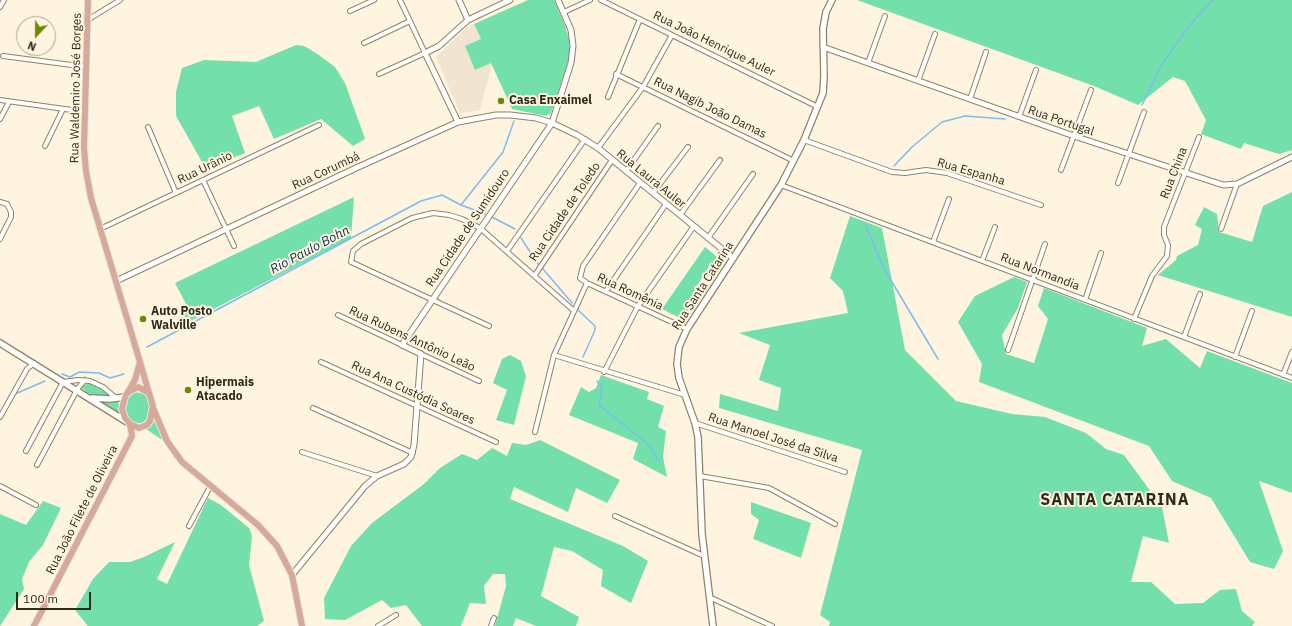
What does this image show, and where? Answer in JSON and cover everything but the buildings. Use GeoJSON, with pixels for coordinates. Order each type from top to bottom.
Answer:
{"type":"FeatureCollection","features":[{"type":"Feature","properties":{"kind":"main road","name":"Rua Waldemiro José Borges"},"geometry":{"type":"LineString","coordinates":[[88,0],[88,67],[84,148],[86,171],[89,189],[100,229],[149,393]]}},
{"type":"Feature","properties":{"kind":"main road","name":"Rua Santa Catarina"},"geometry":{"type":"LineString","coordinates":[[713,626],[704,556],[700,476],[695,423],[679,378],[679,347],[687,329],[781,185],[804,140],[818,107],[824,84],[824,21],[832,0]]}},
{"type":"Feature","properties":{"kind":"main road"},"geometry":{"type":"LineString","coordinates":[[0,343],[130,424],[139,428],[147,425],[152,418],[153,406]]}},
{"type":"Feature","properties":{"kind":"main road"},"geometry":{"type":"LineString","coordinates":[[130,424],[125,418],[122,408],[126,395],[135,380],[140,362]]}},
{"type":"Feature","properties":{"kind":"main road"},"geometry":{"type":"LineString","coordinates":[[88,397],[104,400],[116,398],[126,395],[138,387],[149,393],[172,450],[185,466],[264,531],[283,556],[292,575],[302,626]]}},
{"type":"Feature","properties":{"kind":"main road","name":"Rua João Filete de Oliveira"},"geometry":{"type":"LineString","coordinates":[[34,626],[132,436],[130,424]]}},
{"type":"Feature","properties":{"kind":"street"},"geometry":{"type":"LineString","coordinates":[[0,7],[4,0]]}},
{"type":"Feature","properties":{"kind":"street"},"geometry":{"type":"LineString","coordinates":[[89,19],[120,0]]}},
{"type":"Feature","properties":{"kind":"street"},"geometry":{"type":"LineString","coordinates":[[350,11],[374,0]]}},
{"type":"Feature","properties":{"kind":"street"},"geometry":{"type":"LineString","coordinates":[[400,0],[458,122]]}},
{"type":"Feature","properties":{"kind":"street"},"geometry":{"type":"LineString","coordinates":[[459,0],[468,20]]}},
{"type":"Feature","properties":{"kind":"street"},"geometry":{"type":"LineString","coordinates":[[379,74],[439,46],[468,20],[510,0]]}},
{"type":"Feature","properties":{"kind":"street","name":"Rua Cidade de Sumidouro"},"geometry":{"type":"LineString","coordinates":[[402,345],[552,123],[573,52],[571,30],[558,0]]}},
{"type":"Feature","properties":{"kind":"street"},"geometry":{"type":"LineString","coordinates":[[564,12],[590,0]]}},
{"type":"Feature","properties":{"kind":"street","name":"Rua João Henrique Auler"},"geometry":{"type":"LineString","coordinates":[[602,0],[818,107]]}},
{"type":"Feature","properties":{"kind":"street"},"geometry":{"type":"LineString","coordinates":[[868,63],[885,16]]}},
{"type":"Feature","properties":{"kind":"street"},"geometry":{"type":"LineString","coordinates":[[608,97],[616,74],[640,19]]}},
{"type":"Feature","properties":{"kind":"street"},"geometry":{"type":"LineString","coordinates":[[364,43],[410,21]]}},
{"type":"Feature","properties":{"kind":"street"},"geometry":{"type":"LineString","coordinates":[[918,81],[935,34]]}},
{"type":"Feature","properties":{"kind":"street"},"geometry":{"type":"LineString","coordinates":[[598,148],[643,87],[672,35]]}},
{"type":"Feature","properties":{"kind":"street","name":"Rua Portugal"},"geometry":{"type":"LineString","coordinates":[[823,47],[1128,155],[1223,185],[1237,184],[1292,158]]}},
{"type":"Feature","properties":{"kind":"street"},"geometry":{"type":"LineString","coordinates":[[970,99],[986,52]]}},
{"type":"Feature","properties":{"kind":"street"},"geometry":{"type":"LineString","coordinates":[[3,56],[88,67]]}},
{"type":"Feature","properties":{"kind":"street"},"geometry":{"type":"LineString","coordinates":[[1019,117],[1036,70]]}},
{"type":"Feature","properties":{"kind":"street","name":"Rua Nagib João Damas"},"geometry":{"type":"LineString","coordinates":[[616,74],[794,161]]}},
{"type":"Feature","properties":{"kind":"street"},"geometry":{"type":"LineString","coordinates":[[1061,170],[1091,90]]}},
{"type":"Feature","properties":{"kind":"street"},"geometry":{"type":"LineString","coordinates":[[0,100],[86,112]]}},
{"type":"Feature","properties":{"kind":"street"},"geometry":{"type":"LineString","coordinates":[[0,119],[9,102]]}},
{"type":"Feature","properties":{"kind":"street"},"geometry":{"type":"LineString","coordinates":[[45,146],[63,109]]}},
{"type":"Feature","properties":{"kind":"street"},"geometry":{"type":"LineString","coordinates":[[1118,183],[1144,112]]}},
{"type":"Feature","properties":{"kind":"street","name":"Rua Corumbá"},"geometry":{"type":"LineString","coordinates":[[116,281],[458,122],[479,117],[510,114],[552,123]]}},
{"type":"Feature","properties":{"kind":"street","name":"Rua Laura Auler"},"geometry":{"type":"LineString","coordinates":[[552,123],[585,139],[598,148],[733,258]]}},
{"type":"Feature","properties":{"kind":"street","name":"Rua Urânio"},"geometry":{"type":"LineString","coordinates":[[100,229],[319,125]]}},
{"type":"Feature","properties":{"kind":"street"},"geometry":{"type":"LineString","coordinates":[[626,171],[658,126]]}},
{"type":"Feature","properties":{"kind":"street"},"geometry":{"type":"LineString","coordinates":[[148,127],[176,193]]}},
{"type":"Feature","properties":{"kind":"street","name":"Rua China"},"geometry":{"type":"LineString","coordinates":[[1134,319],[1152,276],[1168,256],[1164,227],[1199,137]]}},
{"type":"Feature","properties":{"kind":"street"},"geometry":{"type":"LineString","coordinates":[[507,251],[585,139]]}},
{"type":"Feature","properties":{"kind":"street","name":"Rua Espanha"},"geometry":{"type":"LineString","coordinates":[[804,140],[892,172],[905,173],[926,170],[947,173],[1041,205]]}},
{"type":"Feature","properties":{"kind":"street"},"geometry":{"type":"LineString","coordinates":[[653,194],[688,147]]}},
{"type":"Feature","properties":{"kind":"street","name":"Rua Cidade de Toledo"},"geometry":{"type":"LineString","coordinates":[[534,274],[612,160]]}},
{"type":"Feature","properties":{"kind":"street"},"geometry":{"type":"LineString","coordinates":[[680,215],[720,160]]}},
{"type":"Feature","properties":{"kind":"street"},"geometry":{"type":"LineString","coordinates":[[708,238],[753,174]]}},
{"type":"Feature","properties":{"kind":"street"},"geometry":{"type":"LineString","coordinates":[[204,180],[234,246]]}},
{"type":"Feature","properties":{"kind":"street"},"geometry":{"type":"LineString","coordinates":[[535,432],[554,355],[573,310],[587,283],[580,278],[583,266],[640,183]]}},
{"type":"Feature","properties":{"kind":"street"},"geometry":{"type":"LineString","coordinates":[[1221,229],[1237,184]]}},
{"type":"Feature","properties":{"kind":"street","name":"Rua Normandia"},"geometry":{"type":"LineString","coordinates":[[781,185],[1292,378]]}},
{"type":"Feature","properties":{"kind":"street"},"geometry":{"type":"LineString","coordinates":[[934,242],[949,199]]}},
{"type":"Feature","properties":{"kind":"street"},"geometry":{"type":"LineString","coordinates":[[0,202],[10,207],[11,217],[0,239]]}},
{"type":"Feature","properties":{"kind":"street"},"geometry":{"type":"LineString","coordinates":[[606,292],[666,204]]}},
{"type":"Feature","properties":{"kind":"street"},"geometry":{"type":"LineString","coordinates":[[489,326],[351,262],[353,251],[361,244],[404,221],[420,215],[433,213],[449,215],[462,219],[480,228],[534,274],[573,310]]}},
{"type":"Feature","properties":{"kind":"street"},"geometry":{"type":"LineString","coordinates":[[604,372],[638,306],[694,226]]}},
{"type":"Feature","properties":{"kind":"street"},"geometry":{"type":"LineString","coordinates":[[982,261],[995,227]]}},
{"type":"Feature","properties":{"kind":"street"},"geometry":{"type":"LineString","coordinates":[[1008,350],[1045,244]]}},
{"type":"Feature","properties":{"kind":"street"},"geometry":{"type":"LineString","coordinates":[[1085,300],[1101,253]]}},
{"type":"Feature","properties":{"kind":"street","name":"Rua Romênia"},"geometry":{"type":"LineString","coordinates":[[587,283],[687,329]]}},
{"type":"Feature","properties":{"kind":"street"},"geometry":{"type":"LineString","coordinates":[[1184,337],[1200,294]]}},
{"type":"Feature","properties":{"kind":"street"},"geometry":{"type":"LineString","coordinates":[[1235,357],[1252,311]]}},
{"type":"Feature","properties":{"kind":"street","name":"Rua Rubens Antônio Leão"},"geometry":{"type":"LineString","coordinates":[[338,315],[479,381]]}},
{"type":"Feature","properties":{"kind":"street"},"geometry":{"type":"LineString","coordinates":[[1283,375],[1292,352]]}},
{"type":"Feature","properties":{"kind":"street"},"geometry":{"type":"LineString","coordinates":[[292,575],[365,486],[378,476],[404,464],[411,457],[421,354]]}},
{"type":"Feature","properties":{"kind":"street"},"geometry":{"type":"LineString","coordinates":[[554,355],[604,372],[685,395]]}},
{"type":"Feature","properties":{"kind":"street"},"geometry":{"type":"LineString","coordinates":[[27,359],[27,369]]}},
{"type":"Feature","properties":{"kind":"street","name":"Rua Ana Custódia Soares"},"geometry":{"type":"LineString","coordinates":[[321,362],[496,442]]}},
{"type":"Feature","properties":{"kind":"street"},"geometry":{"type":"LineString","coordinates":[[0,417],[27,369],[34,363]]}},
{"type":"Feature","properties":{"kind":"street"},"geometry":{"type":"LineString","coordinates":[[37,465],[77,391],[86,380]]}},
{"type":"Feature","properties":{"kind":"street"},"geometry":{"type":"LineString","coordinates":[[26,451],[63,382],[86,380],[103,388],[116,398]]}},
{"type":"Feature","properties":{"kind":"street"},"geometry":{"type":"LineString","coordinates":[[312,408],[412,453]]}},
{"type":"Feature","properties":{"kind":"street","name":"Rua Manoel José da Silva"},"geometry":{"type":"LineString","coordinates":[[695,423],[845,472]]}},
{"type":"Feature","properties":{"kind":"street"},"geometry":{"type":"LineString","coordinates":[[302,452],[378,476]]}},
{"type":"Feature","properties":{"kind":"street"},"geometry":{"type":"LineString","coordinates":[[700,476],[769,488],[836,524]]}},
{"type":"Feature","properties":{"kind":"street"},"geometry":{"type":"LineString","coordinates":[[0,486],[36,505]]}},
{"type":"Feature","properties":{"kind":"street"},"geometry":{"type":"LineString","coordinates":[[189,526],[210,487]]}},
{"type":"Feature","properties":{"kind":"street"},"geometry":{"type":"LineString","coordinates":[[615,516],[704,556]]}},
{"type":"Feature","properties":{"kind":"street"},"geometry":{"type":"LineString","coordinates":[[709,597],[772,626]]}},
{"type":"Feature","properties":{"kind":"street"},"geometry":{"type":"LineString","coordinates":[[378,626],[396,615]]}},
{"type":"Feature","properties":{"kind":"street"},"geometry":{"type":"LineString","coordinates":[[491,626],[494,618]]}},
{"type":"Feature","properties":{"kind":"shaded area"},"geometry":{"type":"Polygon","coordinates":[[[474,24],[492,65],[480,110],[460,113],[436,57],[466,28],[474,24]]]}},
{"type":"Feature","properties":{"kind":"green space"},"geometry":{"type":"Polygon","coordinates":[[[528,0],[554,0],[569,39],[570,52],[567,65],[551,113],[546,116],[512,109],[491,63],[475,70],[465,46],[481,39],[474,24],[528,0]]]}},
{"type":"Feature","properties":{"kind":"green space"},"geometry":{"type":"Polygon","coordinates":[[[857,0],[1292,0],[1292,150],[1279,154],[1244,143],[1241,149],[1201,134],[1206,120],[1185,81],[1173,77],[1138,105],[1094,86],[857,0]]]}},
{"type":"Feature","properties":{"kind":"green space"},"geometry":{"type":"Polygon","coordinates":[[[296,45],[304,46],[335,67],[345,83],[365,139],[353,146],[321,119],[274,139],[259,106],[232,116],[245,153],[206,169],[176,116],[176,92],[182,68],[204,60],[256,62],[296,45]]]}},
{"type":"Feature","properties":{"kind":"green space"},"geometry":{"type":"Polygon","coordinates":[[[1292,192],[1292,317],[1158,275],[1176,260],[1177,256],[1198,245],[1202,229],[1195,225],[1204,207],[1217,214],[1219,232],[1252,242],[1263,206],[1292,192]]]}},
{"type":"Feature","properties":{"kind":"green space"},"geometry":{"type":"Polygon","coordinates":[[[354,197],[351,238],[177,328],[186,304],[175,283],[354,197]]]}},
{"type":"Feature","properties":{"kind":"green space"},"geometry":{"type":"Polygon","coordinates":[[[850,216],[882,228],[905,350],[956,401],[1012,414],[1045,417],[1086,433],[1106,449],[1124,455],[1162,507],[1169,543],[1143,536],[1131,582],[1151,582],[1175,604],[1203,603],[1220,590],[1236,589],[1242,611],[1255,622],[1252,626],[829,626],[830,622],[820,615],[862,450],[719,408],[720,394],[778,411],[781,388],[759,380],[770,345],[739,333],[848,313],[843,291],[830,278],[850,216]]]}},
{"type":"Feature","properties":{"kind":"green space"},"geometry":{"type":"Polygon","coordinates":[[[705,247],[722,261],[720,267],[711,263],[695,289],[703,295],[684,320],[662,309],[705,247]]]}},
{"type":"Feature","properties":{"kind":"green space"},"geometry":{"type":"Polygon","coordinates":[[[1014,277],[1027,282],[1018,308],[1002,335],[1006,354],[1034,363],[1048,319],[1038,306],[1044,288],[1147,328],[1142,346],[1166,339],[1200,368],[1207,351],[1292,383],[1292,493],[1259,481],[1283,551],[1274,569],[1250,562],[1211,498],[1172,481],[1149,446],[979,382],[982,364],[958,322],[975,296],[1014,277]]]}},
{"type":"Feature","properties":{"kind":"green space"},"geometry":{"type":"Polygon","coordinates":[[[510,355],[521,361],[526,376],[514,425],[496,420],[507,390],[493,383],[502,359],[510,355]]]}},
{"type":"Feature","properties":{"kind":"green space"},"geometry":{"type":"Polygon","coordinates":[[[601,375],[649,392],[647,399],[664,406],[658,427],[666,431],[663,457],[667,477],[633,459],[638,443],[569,415],[581,387],[589,392],[596,388],[601,375]]]}},
{"type":"Feature","properties":{"kind":"green space"},"geometry":{"type":"Polygon","coordinates":[[[89,383],[111,395],[96,396],[88,393],[82,388],[82,386],[89,383]]]}},
{"type":"Feature","properties":{"kind":"green space"},"geometry":{"type":"Polygon","coordinates":[[[135,392],[144,394],[148,398],[150,412],[149,417],[142,423],[133,423],[129,420],[125,412],[128,397],[135,392]]]}},
{"type":"Feature","properties":{"kind":"green space"},"geometry":{"type":"Polygon","coordinates":[[[118,400],[121,417],[98,401],[118,400]]]}},
{"type":"Feature","properties":{"kind":"green space"},"geometry":{"type":"Polygon","coordinates":[[[154,420],[157,427],[164,441],[146,429],[154,420]]]}},
{"type":"Feature","properties":{"kind":"green space"},"geometry":{"type":"Polygon","coordinates":[[[540,440],[620,480],[607,503],[576,488],[568,512],[514,487],[510,499],[623,546],[648,561],[631,603],[601,586],[603,570],[572,551],[554,547],[541,596],[579,617],[576,626],[536,626],[516,618],[513,626],[495,626],[506,586],[505,574],[493,574],[484,586],[486,604],[470,603],[461,626],[422,626],[406,605],[391,608],[382,600],[345,620],[325,619],[324,598],[351,546],[372,523],[424,484],[440,468],[462,454],[477,460],[492,448],[507,456],[512,443],[526,445],[540,440]]]}},
{"type":"Feature","properties":{"kind":"green space"},"geometry":{"type":"Polygon","coordinates":[[[208,498],[221,505],[249,528],[252,536],[249,565],[264,621],[257,626],[88,626],[75,610],[93,579],[109,562],[130,562],[175,542],[157,579],[167,584],[208,498]]]}},
{"type":"Feature","properties":{"kind":"green space"},"geometry":{"type":"Polygon","coordinates":[[[43,501],[61,508],[43,545],[29,562],[22,579],[24,589],[0,626],[0,514],[26,525],[43,501]]]}},
{"type":"Feature","properties":{"kind":"green space"},"geometry":{"type":"Polygon","coordinates":[[[751,502],[811,523],[801,558],[753,539],[759,520],[751,514],[751,502]]]}},
{"type":"Feature","properties":{"kind":"waterway"},"geometry":{"type":"LineString","coordinates":[[1142,105],[1162,64],[1189,26],[1213,0]]}},
{"type":"Feature","properties":{"kind":"waterway"},"geometry":{"type":"LineString","coordinates":[[894,166],[912,147],[942,122],[965,116],[1005,119]]}},
{"type":"Feature","properties":{"kind":"waterway"},"geometry":{"type":"LineString","coordinates":[[461,205],[503,152],[514,121]]}},
{"type":"Feature","properties":{"kind":"waterway","name":"Rio Paulo Bohn"},"geometry":{"type":"LineString","coordinates":[[147,347],[421,201],[442,195],[461,205],[485,214]]}},
{"type":"Feature","properties":{"kind":"waterway","name":"Rio Paulo Bohn"},"geometry":{"type":"LineString","coordinates":[[492,217],[515,229]]}},
{"type":"Feature","properties":{"kind":"waterway"},"geometry":{"type":"LineString","coordinates":[[866,226],[883,267],[938,359]]}},
{"type":"Feature","properties":{"kind":"waterway","name":"Rio Paulo Bohn"},"geometry":{"type":"LineString","coordinates":[[521,238],[538,264]]}},
{"type":"Feature","properties":{"kind":"waterway","name":"Rio Paulo Bohn"},"geometry":{"type":"LineString","coordinates":[[543,269],[572,303]]}},
{"type":"Feature","properties":{"kind":"waterway","name":"Rio Paulo Bohn"},"geometry":{"type":"LineString","coordinates":[[578,310],[595,326],[595,330],[583,357]]}},
{"type":"Feature","properties":{"kind":"waterway","name":"Rio Paulo Bohn"},"geometry":{"type":"LineString","coordinates":[[62,374],[70,377],[79,372],[99,373],[110,378],[124,374]]}},
{"type":"Feature","properties":{"kind":"waterway","name":"Rio Paulo Bohn"},"geometry":{"type":"LineString","coordinates":[[15,394],[45,381]]}},
{"type":"Feature","properties":{"kind":"waterway","name":"Rio Paulo Bohn"},"geometry":{"type":"LineString","coordinates":[[597,381],[602,388],[599,405],[650,446],[659,461]]}},
{"type":"Feature","properties":{"kind":"place","name":"Casa Enxaimel"},"geometry":{"type":"Point","coordinates":[501,101]}},
{"type":"Feature","properties":{"kind":"place","name":"Auto Posto Walville"},"geometry":{"type":"Point","coordinates":[143,319]}},
{"type":"Feature","properties":{"kind":"place","name":"Hipermais Atacado"},"geometry":{"type":"Point","coordinates":[188,390]}},
{"type":"Feature","properties":{"kind":"district","name":"SANTA CATARINA"},"geometry":{"type":"Point","coordinates":[1115,500]}}]}
